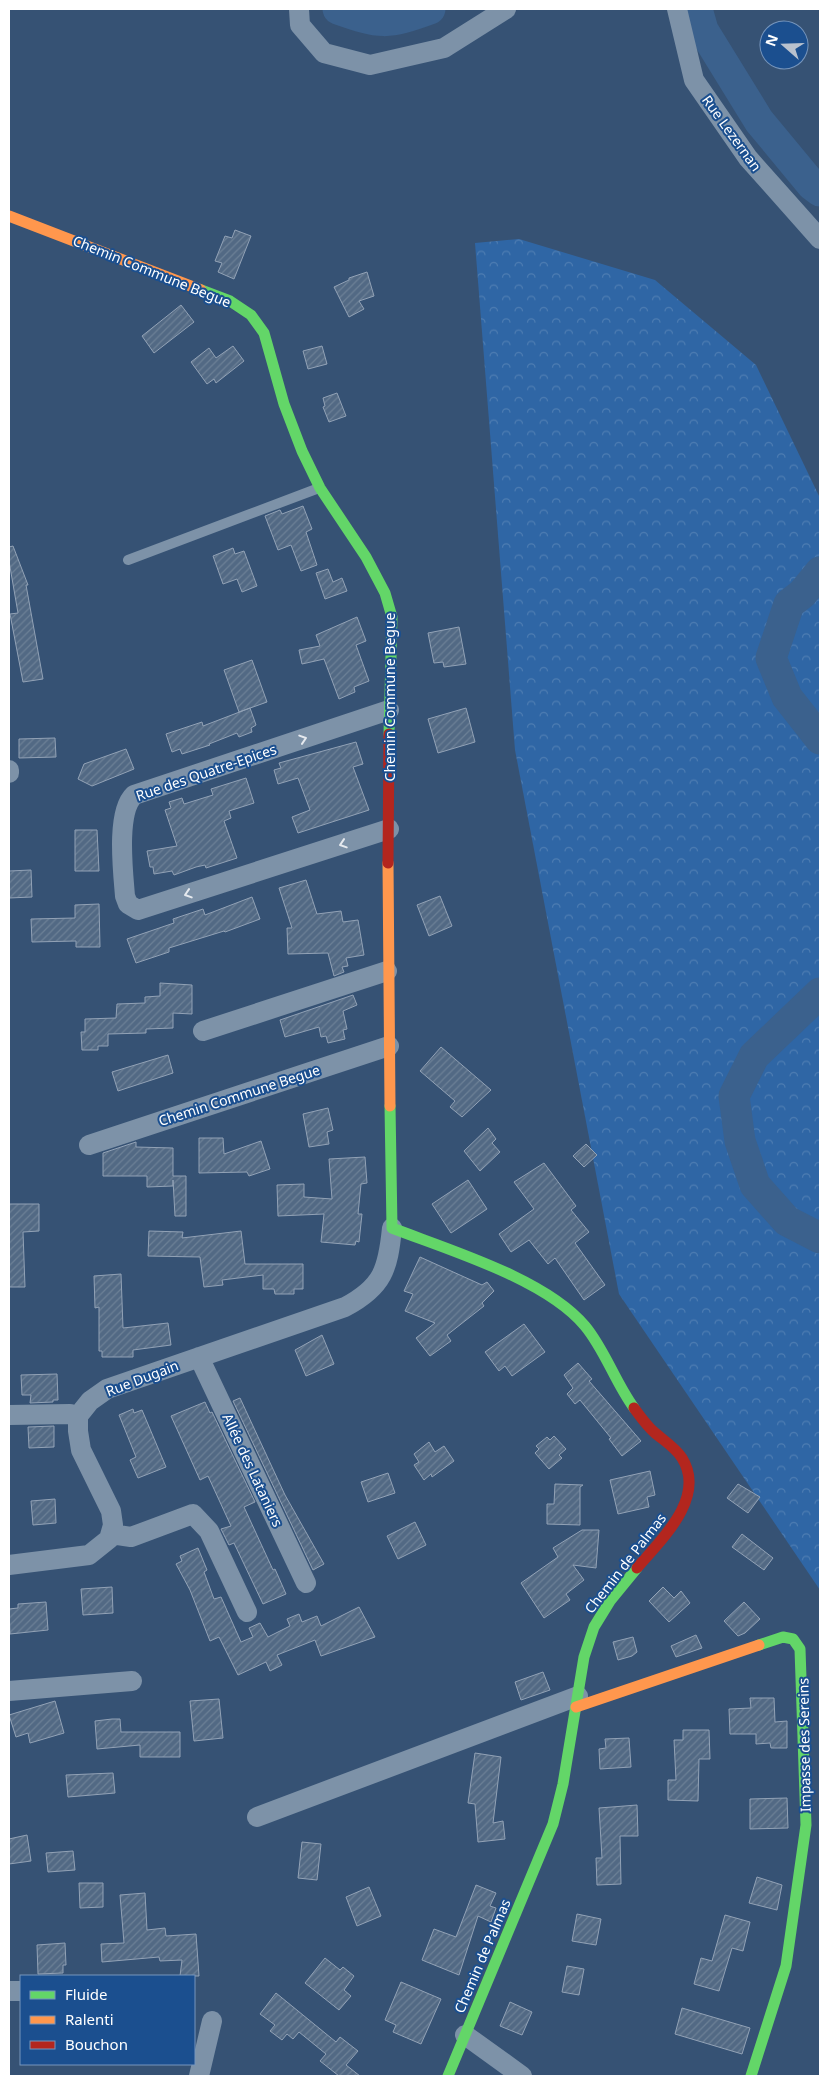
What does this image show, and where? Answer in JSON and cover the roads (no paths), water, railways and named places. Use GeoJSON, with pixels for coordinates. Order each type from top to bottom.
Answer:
{"type":"FeatureCollection","features":[{"type":"Feature","properties":{"kind":"street"},"geometry":{"type":"LineString","coordinates":[[298,9],[300,25],[324,53],[370,65],[444,48],[506,9]]}},
{"type":"Feature","properties":{"kind":"street","name":"Rue Lezernan"},"geometry":{"type":"LineString","coordinates":[[677,9],[694,80],[748,158],[820,239]]}},
{"type":"Feature","properties":{"kind":"street","name":"Chemin Commune Begue"},"geometry":{"type":"LineString","coordinates":[[9,216],[205,290],[230,301],[251,315],[264,333],[273,359],[284,404],[320,488],[366,557],[385,593],[392,617],[389,710],[387,972],[390,1046],[392,1228]]}},
{"type":"Feature","properties":{"kind":"street","name":"Rue des Quatre-Epices"},"geometry":{"type":"LineString","coordinates":[[389,710],[134,795],[127,802],[124,815],[125,896],[128,904],[138,910],[389,829]]}},
{"type":"Feature","properties":{"kind":"street"},"geometry":{"type":"LineString","coordinates":[[203,1031],[387,972]]}},
{"type":"Feature","properties":{"kind":"street","name":"Chemin Commune Begue"},"geometry":{"type":"LineString","coordinates":[[88,1144],[390,1046]]}},
{"type":"Feature","properties":{"kind":"street","name":"Rue Dugain"},"geometry":{"type":"LineString","coordinates":[[78,1416],[90,1401],[107,1389],[345,1307],[365,1296],[380,1280],[389,1259],[392,1228]]}},
{"type":"Feature","properties":{"kind":"street","name":"Chemin de Palmas"},"geometry":{"type":"LineString","coordinates":[[392,1228],[518,1280],[562,1305],[579,1319],[594,1338],[619,1386],[645,1423],[682,1458],[687,1471],[688,1487],[685,1504],[678,1519],[610,1601],[594,1627],[584,1657],[563,1784],[553,1824],[448,2076]]}},
{"type":"Feature","properties":{"kind":"street","name":"Allée des Lataniers"},"geometry":{"type":"LineString","coordinates":[[199,1357],[306,1583]]}},
{"type":"Feature","properties":{"kind":"street"},"geometry":{"type":"LineString","coordinates":[[9,1415],[70,1414],[78,1416],[82,1450],[111,1510],[114,1526],[111,1534],[102,1546],[89,1555],[9,1565]]}},
{"type":"Feature","properties":{"kind":"street"},"geometry":{"type":"LineString","coordinates":[[111,1534],[131,1537],[193,1514],[209,1531],[247,1612]]}},
{"type":"Feature","properties":{"kind":"street","name":"Impasse des Sereins"},"geometry":{"type":"LineString","coordinates":[[577,1701],[783,1637],[793,1639],[800,1649],[806,1825],[786,1966],[751,2076]]}},
{"type":"Feature","properties":{"kind":"street"},"geometry":{"type":"LineString","coordinates":[[9,1691],[132,1681]]}},
{"type":"Feature","properties":{"kind":"street"},"geometry":{"type":"LineString","coordinates":[[256,1817],[577,1701]]}},
{"type":"Feature","properties":{"kind":"street"},"geometry":{"type":"LineString","coordinates":[[199,2076],[212,2022]]}},
{"type":"Feature","properties":{"kind":"street"},"geometry":{"type":"LineString","coordinates":[[465,2035],[522,2076]]}},
{"type":"Feature","properties":{"kind":"lane"},"geometry":{"type":"LineString","coordinates":[[128,560],[320,488]]}},
{"type":"Feature","properties":{"kind":"waterway"},"geometry":{"type":"LineString","coordinates":[[338,9],[364,18],[384,21],[403,18],[430,9]]}},
{"type":"Feature","properties":{"kind":"waterway"},"geometry":{"type":"LineString","coordinates":[[697,9],[703,30],[759,121],[812,185],[820,191]]}},
{"type":"Feature","properties":{"kind":"waterway"},"geometry":{"type":"LineString","coordinates":[[820,572],[802,594],[789,604],[771,658],[787,697],[820,739]]}},
{"type":"Feature","properties":{"kind":"waterway"},"geometry":{"type":"LineString","coordinates":[[820,993],[754,1056],[734,1096],[740,1141],[755,1185],[787,1221],[820,1238]]}}]}
